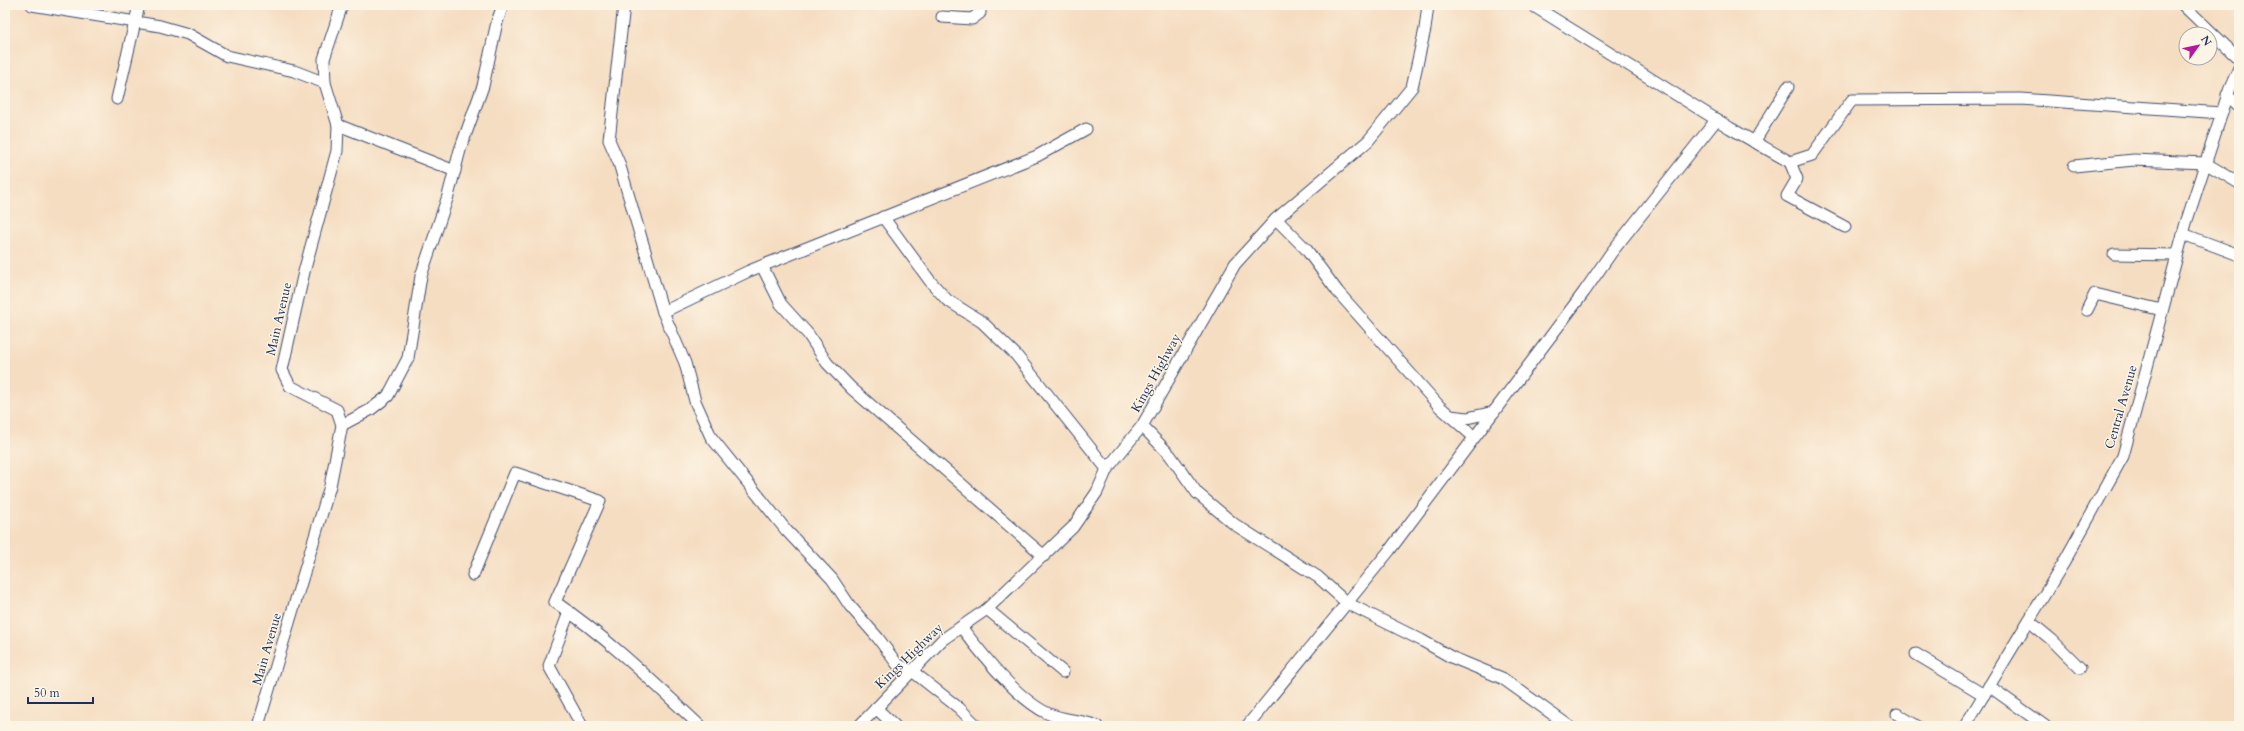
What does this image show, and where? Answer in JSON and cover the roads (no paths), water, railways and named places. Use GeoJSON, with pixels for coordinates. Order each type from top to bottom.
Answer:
{"type":"FeatureCollection","features":[{"type":"Feature","properties":{"kind":"street"},"geometry":{"type":"LineString","coordinates":[[32,5],[160,26],[188,34],[227,56],[294,72],[325,82]]}},
{"type":"Feature","properties":{"kind":"street"},"geometry":{"type":"LineString","coordinates":[[117,99],[139,5]]}},
{"type":"Feature","properties":{"kind":"street","name":"Main Avenue"},"geometry":{"type":"LineString","coordinates":[[258,726],[330,486],[342,425],[337,410],[290,386],[282,370],[304,272],[337,151],[338,125],[325,82],[324,59],[342,5]]}},
{"type":"Feature","properties":{"kind":"street"},"geometry":{"type":"LineString","coordinates":[[342,425],[370,410],[388,396],[408,358],[420,276],[483,86],[497,22],[503,5]]}},
{"type":"Feature","properties":{"kind":"street"},"geometry":{"type":"LineString","coordinates":[[624,5],[609,140],[619,163],[663,312],[685,363],[695,401],[711,437],[786,530],[832,579],[850,606],[878,638],[897,664],[912,671],[959,708],[977,726]]}},
{"type":"Feature","properties":{"kind":"street"},"geometry":{"type":"LineString","coordinates":[[942,17],[972,19],[980,13],[980,5]]}},
{"type":"Feature","properties":{"kind":"street","name":"Kings Highway"},"geometry":{"type":"LineString","coordinates":[[859,726],[942,640],[987,610],[1073,527],[1097,492],[1107,469],[1142,426],[1234,264],[1276,219],[1368,141],[1412,87],[1425,29],[1428,5]]}},
{"type":"Feature","properties":{"kind":"street"},"geometry":{"type":"LineString","coordinates":[[1532,5],[1754,142],[1790,162],[1797,179],[1787,196],[1845,227]]}},
{"type":"Feature","properties":{"kind":"street"},"geometry":{"type":"LineString","coordinates":[[2183,5],[2239,59]]}},
{"type":"Feature","properties":{"kind":"street","name":"Central Avenue"},"geometry":{"type":"LineString","coordinates":[[1965,726],[2063,564],[2123,456],[2183,234],[2227,95],[2239,68]]}},
{"type":"Feature","properties":{"kind":"street"},"geometry":{"type":"LineString","coordinates":[[1754,142],[1788,86]]}},
{"type":"Feature","properties":{"kind":"street"},"geometry":{"type":"LineString","coordinates":[[2227,95],[2239,106]]}},
{"type":"Feature","properties":{"kind":"street"},"geometry":{"type":"LineString","coordinates":[[1790,162],[1812,155],[1852,100],[2021,99],[2222,113]]}},
{"type":"Feature","properties":{"kind":"street"},"geometry":{"type":"LineString","coordinates":[[1247,726],[1295,664],[1348,603],[1473,436],[1494,412],[1584,292],[1610,253],[1717,119]]}},
{"type":"Feature","properties":{"kind":"street"},"geometry":{"type":"LineString","coordinates":[[338,125],[455,171]]}},
{"type":"Feature","properties":{"kind":"street"},"geometry":{"type":"LineString","coordinates":[[663,312],[762,266],[1037,156],[1086,129]]}},
{"type":"Feature","properties":{"kind":"street"},"geometry":{"type":"LineString","coordinates":[[2074,166],[2134,160],[2205,163],[2239,183]]}},
{"type":"Feature","properties":{"kind":"street"},"geometry":{"type":"LineString","coordinates":[[883,217],[930,281],[947,300],[982,322],[1016,355],[1107,469]]}},
{"type":"Feature","properties":{"kind":"street"},"geometry":{"type":"LineString","coordinates":[[1276,219],[1306,249],[1338,292],[1396,359],[1450,416],[1473,436]]}},
{"type":"Feature","properties":{"kind":"street"},"geometry":{"type":"LineString","coordinates":[[2183,234],[2239,255]]}},
{"type":"Feature","properties":{"kind":"street"},"geometry":{"type":"LineString","coordinates":[[2114,254],[2177,255]]}},
{"type":"Feature","properties":{"kind":"street"},"geometry":{"type":"LineString","coordinates":[[762,266],[781,304],[808,334],[827,363],[851,388],[1044,556]]}},
{"type":"Feature","properties":{"kind":"street"},"geometry":{"type":"LineString","coordinates":[[2087,310],[2095,294],[2162,310]]}},
{"type":"Feature","properties":{"kind":"street"},"geometry":{"type":"LineString","coordinates":[[1450,416],[1466,418],[1494,412]]}},
{"type":"Feature","properties":{"kind":"street"},"geometry":{"type":"LineString","coordinates":[[1142,426],[1170,455],[1197,493],[1234,524],[1318,577],[1348,603],[1451,657],[1502,678],[1569,726]]}},
{"type":"Feature","properties":{"kind":"street"},"geometry":{"type":"LineString","coordinates":[[473,575],[514,473],[600,500],[555,602],[587,624],[637,666],[700,726]]}},
{"type":"Feature","properties":{"kind":"street"},"geometry":{"type":"LineString","coordinates":[[987,610],[1063,672]]}},
{"type":"Feature","properties":{"kind":"street"},"geometry":{"type":"LineString","coordinates":[[569,612],[549,666],[582,726]]}},
{"type":"Feature","properties":{"kind":"street"},"geometry":{"type":"LineString","coordinates":[[2029,621],[2080,668]]}},
{"type":"Feature","properties":{"kind":"street"},"geometry":{"type":"LineString","coordinates":[[961,627],[992,667],[1021,694],[1046,713],[1059,718],[1097,726]]}},
{"type":"Feature","properties":{"kind":"street"},"geometry":{"type":"LineString","coordinates":[[1916,654],[1987,690],[2045,726]]}},
{"type":"Feature","properties":{"kind":"street"},"geometry":{"type":"LineString","coordinates":[[876,708],[895,726]]}},
{"type":"Feature","properties":{"kind":"street"},"geometry":{"type":"LineString","coordinates":[[1897,714],[1917,726]]}}]}
